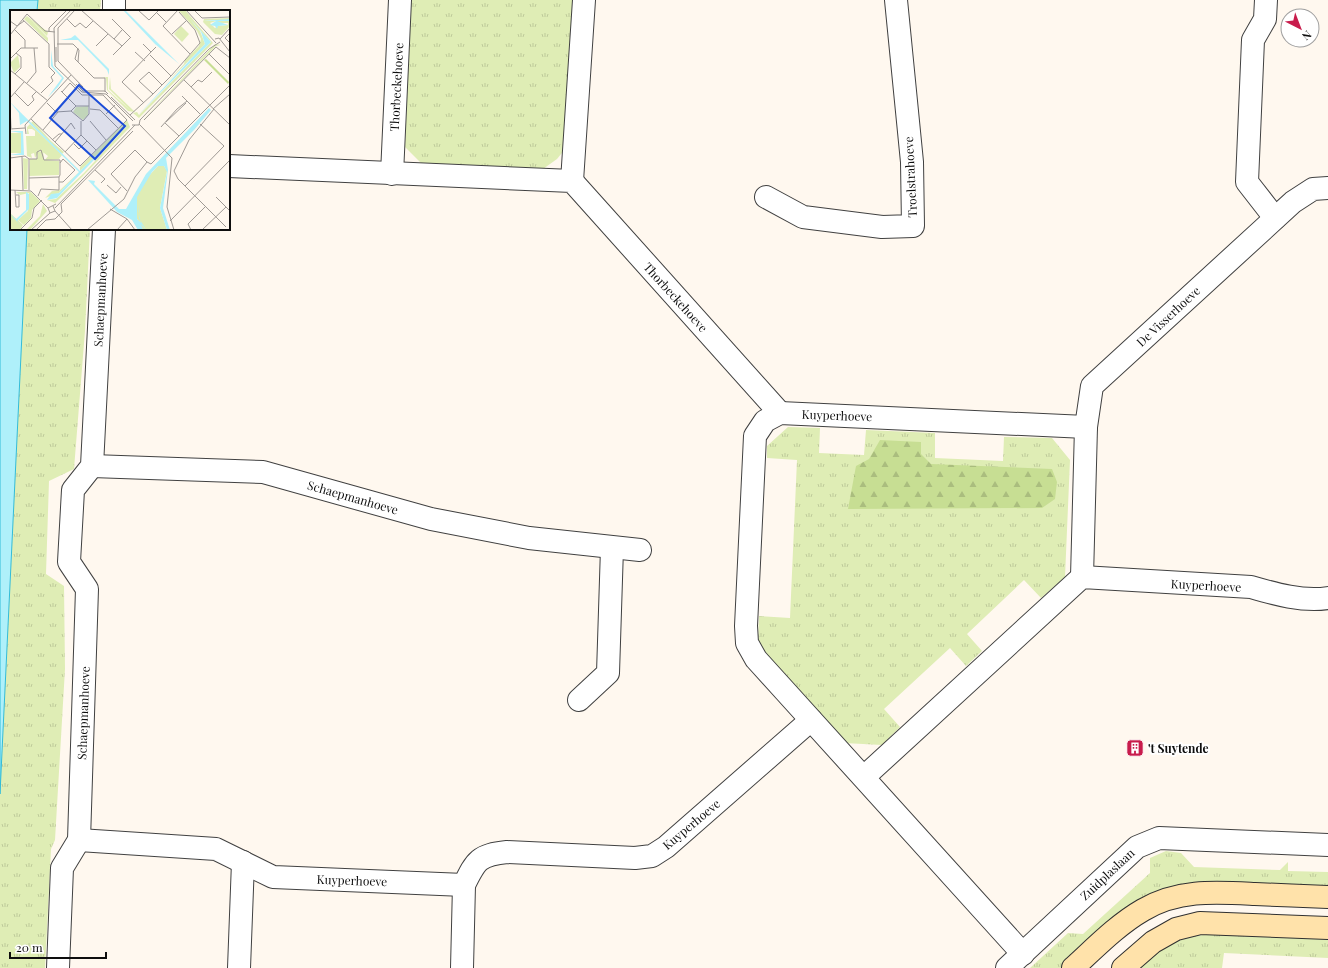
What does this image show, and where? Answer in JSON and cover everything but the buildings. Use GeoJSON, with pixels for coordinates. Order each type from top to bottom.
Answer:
{"type":"FeatureCollection","features":[{"type":"Feature","properties":{"kind":"street","name":"Thorbeckehoeve"},"geometry":{"type":"LineString","coordinates":[[392,174],[400,0]]}},
{"type":"Feature","properties":{"kind":"street"},"geometry":{"type":"LineString","coordinates":[[230,166],[572,181],[584,0]]}},
{"type":"Feature","properties":{"kind":"street","name":"Troelstrahoeve"},"geometry":{"type":"LineString","coordinates":[[766,197],[804,217],[882,227],[913,226],[912,162],[896,0]]}},
{"type":"Feature","properties":{"kind":"street"},"geometry":{"type":"LineString","coordinates":[[1266,0],[1265,19],[1253,40],[1247,182],[1275,218]]}},
{"type":"Feature","properties":{"kind":"street","name":"Thorbeckehoeve"},"geometry":{"type":"LineString","coordinates":[[572,181],[780,413]]}},
{"type":"Feature","properties":{"kind":"street","name":"De Visserhoeve"},"geometry":{"type":"LineString","coordinates":[[1086,427],[1092,386],[1293,202],[1313,189],[1328,188]]}},
{"type":"Feature","properties":{"kind":"street","name":"Schaepmanhoeve"},"geometry":{"type":"LineString","coordinates":[[58,968],[62,868],[79,840],[87,589],[69,562],[73,490],[92,466],[104,230]]}},
{"type":"Feature","properties":{"kind":"street"},"geometry":{"type":"LineString","coordinates":[[780,413],[765,421],[756,436],[746,626],[747,644],[756,659],[864,777],[1015,961]]}},
{"type":"Feature","properties":{"kind":"street","name":"Kuyperhoeve"},"geometry":{"type":"LineString","coordinates":[[780,413],[1086,427]]}},
{"type":"Feature","properties":{"kind":"street"},"geometry":{"type":"LineString","coordinates":[[864,777],[1082,578],[1086,427]]}},
{"type":"Feature","properties":{"kind":"street","name":"Schaepmanhoeve"},"geometry":{"type":"LineString","coordinates":[[92,466],[263,472],[431,519],[529,538],[640,550]]}},
{"type":"Feature","properties":{"kind":"street"},"geometry":{"type":"LineString","coordinates":[[580,700],[608,673],[612,548]]}},
{"type":"Feature","properties":{"kind":"street","name":"Kuyperhoeve"},"geometry":{"type":"LineString","coordinates":[[1082,578],[1251,587],[1276,594],[1301,598],[1328,598]]}},
{"type":"Feature","properties":{"kind":"street","name":"Kuyperhoeve"},"geometry":{"type":"LineString","coordinates":[[462,968],[464,884],[473,865],[488,854],[507,852],[635,858],[652,856],[666,847],[811,720]]}},
{"type":"Feature","properties":{"kind":"street","name":"Zuidplaslaan"},"geometry":{"type":"LineString","coordinates":[[1015,961],[1137,846],[1160,838],[1328,845]]}},
{"type":"Feature","properties":{"kind":"street","name":"Kuyperhoeve"},"geometry":{"type":"LineString","coordinates":[[79,840],[216,849],[273,877],[464,884]]}},
{"type":"Feature","properties":{"kind":"street"},"geometry":{"type":"LineString","coordinates":[[239,968],[243,862]]}},
{"type":"Feature","properties":{"kind":"street"},"geometry":{"type":"LineString","coordinates":[[1073,968],[1119,926],[1143,910],[1166,900],[1189,893],[1210,892],[1328,897]]}},
{"type":"Feature","properties":{"kind":"street"},"geometry":{"type":"LineString","coordinates":[[1123,968],[1153,942],[1170,933],[1200,923],[1328,928]]}},
{"type":"Feature","properties":{"kind":"green space"},"geometry":{"type":"Polygon","coordinates":[[[38,0],[101,0],[100,10],[37,10],[38,0]]]}},
{"type":"Feature","properties":{"kind":"green space"},"geometry":{"type":"Polygon","coordinates":[[[411,0],[574,0],[566,148],[557,159],[543,169],[421,163],[405,147],[411,0]]]}},
{"type":"Feature","properties":{"kind":"green space"},"geometry":{"type":"Polygon","coordinates":[[[27,230],[90,230],[85,331],[74,469],[49,481],[46,574],[64,586],[65,669],[55,840],[51,849],[45,968],[0,968],[0,794],[27,230]]]}},
{"type":"Feature","properties":{"kind":"green space"},"geometry":{"type":"Polygon","coordinates":[[[788,427],[820,428],[819,453],[864,455],[866,430],[935,433],[935,458],[1003,461],[1004,437],[1052,438],[1070,460],[1065,577],[1041,598],[1024,580],[967,634],[982,651],[966,666],[950,648],[884,709],[900,727],[882,745],[844,743],[764,654],[758,642],[759,616],[790,618],[797,460],[767,458],[767,446],[788,427]]]}},
{"type":"Feature","properties":{"kind":"green space"},"geometry":{"type":"Polygon","coordinates":[[[880,440],[921,442],[921,454],[931,464],[1052,469],[1057,482],[1055,499],[1042,508],[848,509],[856,466],[869,459],[880,440]]]}},
{"type":"Feature","properties":{"kind":"green space"},"geometry":{"type":"Polygon","coordinates":[[[1166,851],[1181,853],[1194,867],[1280,870],[1288,862],[1288,871],[1328,872],[1328,888],[1204,884],[1064,968],[1030,968],[1068,933],[1083,934],[1150,873],[1150,858],[1166,851]]]}},
{"type":"Feature","properties":{"kind":"green space"},"geometry":{"type":"Polygon","coordinates":[[[1255,933],[1328,936],[1328,958],[1224,953],[1222,968],[1135,968],[1165,947],[1191,937],[1219,934],[1255,933]]]}},
{"type":"Feature","properties":{"kind":"water"},"geometry":{"type":"Polygon","coordinates":[[[0,0],[38,0],[37,10],[10,10],[10,230],[27,230],[0,794],[0,0]]]}},
{"type":"Feature","properties":{"kind":"place","name":"'t Suytende"},"geometry":{"type":"Point","coordinates":[1135,748]}}]}
